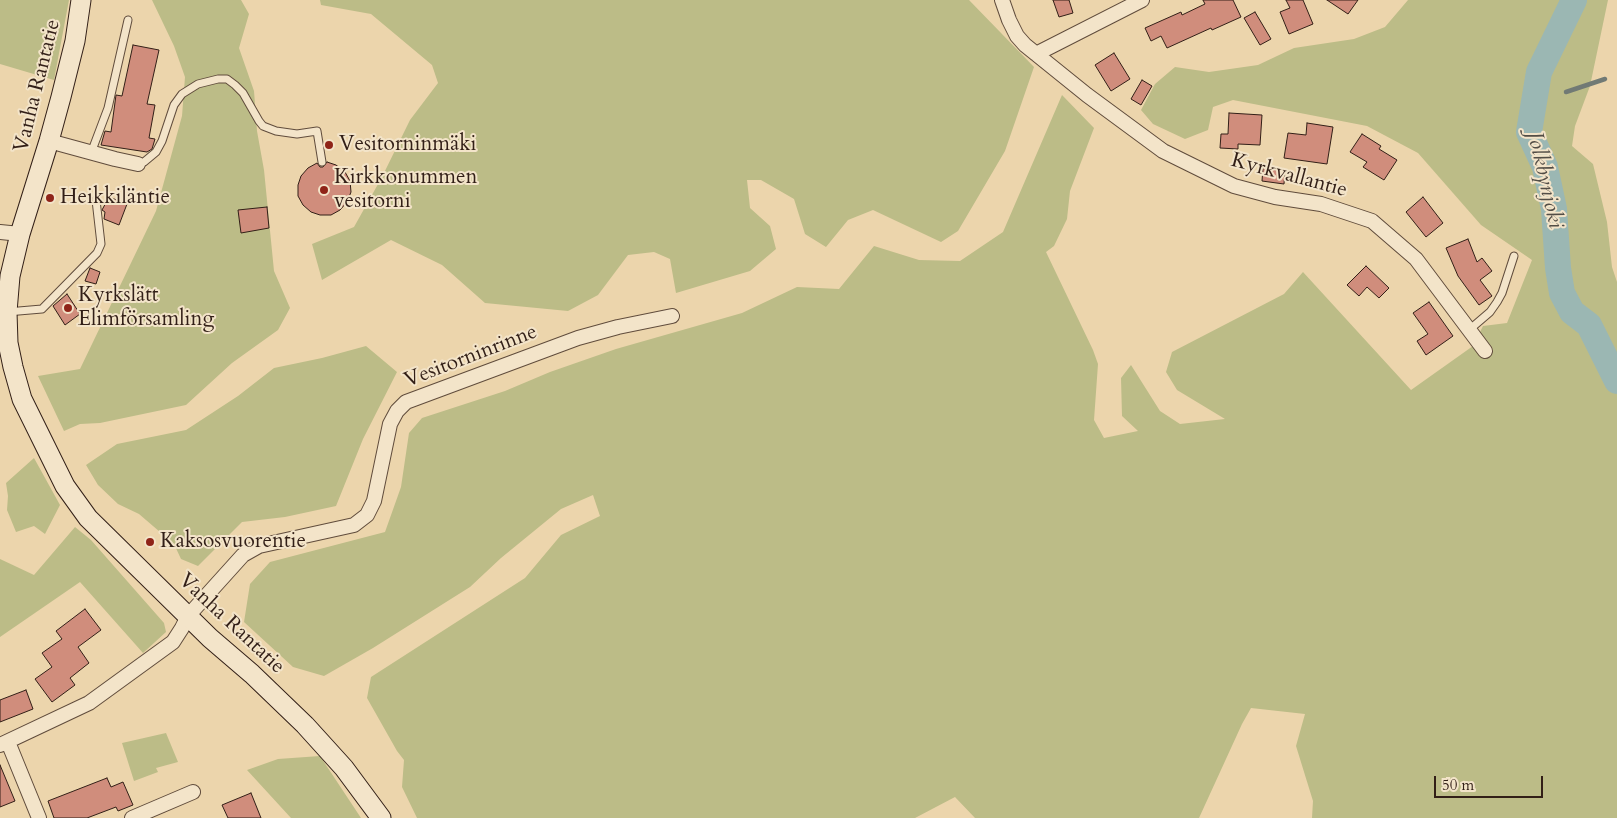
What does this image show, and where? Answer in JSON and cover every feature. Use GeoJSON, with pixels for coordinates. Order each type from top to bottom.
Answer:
{"type":"FeatureCollection","features":[{"type":"Feature","properties":{"kind":"main road","name":"Vanha Rantatie"},"geometry":{"type":"LineString","coordinates":[[81,0],[75,41],[49,141],[20,234],[10,276],[7,312],[8,343],[22,399],[65,486],[88,518],[188,616],[305,725],[344,768],[381,818]]}},
{"type":"Feature","properties":{"kind":"street","name":"Kyrkvallantie"},"geometry":{"type":"LineString","coordinates":[[1002,0],[1009,20],[1017,36],[1025,46],[1163,151],[1234,186],[1275,197],[1328,206],[1372,221],[1416,259],[1468,331],[1485,351]]}},
{"type":"Feature","properties":{"kind":"street"},"geometry":{"type":"LineString","coordinates":[[1036,54],[1142,0]]}},
{"type":"Feature","properties":{"kind":"street"},"geometry":{"type":"LineString","coordinates":[[49,141],[138,164]]}},
{"type":"Feature","properties":{"kind":"street"},"geometry":{"type":"LineString","coordinates":[[0,232],[20,234]]}},
{"type":"Feature","properties":{"kind":"street","name":"Vesitorninrinne"},"geometry":{"type":"LineString","coordinates":[[188,616],[243,555],[259,546],[354,525],[367,515],[374,501],[390,424],[396,410],[406,402],[578,338],[618,327],[672,316]]}},
{"type":"Feature","properties":{"kind":"street"},"geometry":{"type":"LineString","coordinates":[[39,818],[4,743],[89,703],[105,692],[175,640],[188,616]]}},
{"type":"Feature","properties":{"kind":"street"},"geometry":{"type":"LineString","coordinates":[[132,818],[193,792]]}},
{"type":"Feature","properties":{"kind":"lane"},"geometry":{"type":"LineString","coordinates":[[91,153],[108,108],[128,20]]}},
{"type":"Feature","properties":{"kind":"lane"},"geometry":{"type":"LineString","coordinates":[[138,164],[149,159],[162,141],[174,105],[182,94],[198,84],[218,79],[226,79],[235,85],[263,126],[276,131],[297,134],[317,131],[322,162]]}},
{"type":"Feature","properties":{"kind":"lane"},"geometry":{"type":"LineString","coordinates":[[7,312],[42,310],[97,253],[101,244],[96,200]]}},
{"type":"Feature","properties":{"kind":"lane"},"geometry":{"type":"LineString","coordinates":[[1468,331],[1490,312],[1497,302],[1502,293],[1514,256]]}},
{"type":"Feature","properties":{"kind":"green space"},"geometry":{"type":"Polygon","coordinates":[[[0,0],[69,0],[54,80],[0,64],[0,0]]]}},
{"type":"Feature","properties":{"kind":"green space"},"geometry":{"type":"Polygon","coordinates":[[[152,0],[241,0],[249,14],[239,48],[254,91],[274,271],[290,308],[278,330],[232,363],[186,405],[100,423],[80,424],[64,431],[38,376],[80,369],[156,211],[182,116],[185,77],[174,46],[152,0]]]}},
{"type":"Feature","properties":{"kind":"green space"},"geometry":{"type":"Polygon","coordinates":[[[320,0],[969,0],[1034,67],[1005,151],[958,231],[941,242],[873,210],[848,220],[826,247],[805,234],[794,199],[761,180],[747,180],[750,208],[770,226],[776,249],[750,271],[676,293],[670,259],[654,252],[628,255],[598,295],[568,311],[485,303],[442,265],[391,240],[322,280],[312,244],[354,227],[382,177],[410,120],[438,83],[432,65],[371,14],[321,5],[320,0]]]}},
{"type":"Feature","properties":{"kind":"green space"},"geometry":{"type":"Polygon","coordinates":[[[1408,0],[1608,0],[1590,86],[1575,126],[1572,146],[1593,164],[1607,222],[1612,267],[1617,282],[1617,818],[1312,818],[1313,801],[1296,746],[1305,714],[1251,708],[1199,818],[975,818],[955,797],[915,818],[417,818],[402,787],[404,760],[367,698],[371,677],[525,578],[561,535],[600,516],[593,495],[561,509],[501,558],[470,587],[373,648],[324,676],[293,667],[244,622],[250,584],[270,562],[385,532],[401,487],[409,433],[422,418],[505,391],[550,372],[616,349],[742,313],[797,287],[839,289],[874,246],[919,260],[960,261],[1003,232],[1062,95],[1094,128],[1070,191],[1067,219],[1054,246],[1046,252],[1098,364],[1094,420],[1104,438],[1138,431],[1122,416],[1121,378],[1131,365],[1160,411],[1180,424],[1225,419],[1177,390],[1166,372],[1172,352],[1284,294],[1303,272],[1411,390],[1473,346],[1483,326],[1507,323],[1532,260],[1481,225],[1418,153],[1367,126],[1233,100],[1213,107],[1208,130],[1185,139],[1153,124],[1141,110],[1155,84],[1175,67],[1209,72],[1258,65],[1294,48],[1354,39],[1385,27],[1408,0]]]}},
{"type":"Feature","properties":{"kind":"green space"},"geometry":{"type":"Polygon","coordinates":[[[366,346],[397,372],[363,439],[336,506],[285,517],[242,522],[198,566],[181,559],[174,544],[139,514],[118,504],[98,485],[86,465],[117,444],[186,430],[238,396],[274,368],[366,346]]]}},
{"type":"Feature","properties":{"kind":"green space"},"geometry":{"type":"Polygon","coordinates":[[[34,458],[60,505],[45,534],[34,526],[16,532],[7,510],[8,496],[6,483],[34,458]]]}},
{"type":"Feature","properties":{"kind":"green space"},"geometry":{"type":"Polygon","coordinates":[[[75,527],[91,540],[164,623],[166,632],[143,653],[80,582],[0,637],[0,559],[34,575],[75,527]]]}},
{"type":"Feature","properties":{"kind":"green space"},"geometry":{"type":"Polygon","coordinates":[[[166,733],[178,762],[156,768],[158,772],[134,781],[122,743],[166,733]]]}},
{"type":"Feature","properties":{"kind":"green space"},"geometry":{"type":"Polygon","coordinates":[[[320,756],[361,818],[291,818],[247,770],[278,759],[320,756]]]}},
{"type":"Feature","properties":{"kind":"building"},"geometry":{"type":"Polygon","coordinates":[[[1053,0],[1069,0],[1073,13],[1059,17],[1053,0]]]}},
{"type":"Feature","properties":{"kind":"building"},"geometry":{"type":"Polygon","coordinates":[[[1203,0],[1233,0],[1241,17],[1167,48],[1161,36],[1151,41],[1145,28],[1181,12],[1182,15],[1205,4],[1203,0]]]}},
{"type":"Feature","properties":{"kind":"building"},"geometry":{"type":"Polygon","coordinates":[[[1286,0],[1303,0],[1313,24],[1289,34],[1280,12],[1290,8],[1286,0]]]}},
{"type":"Feature","properties":{"kind":"building"},"geometry":{"type":"Polygon","coordinates":[[[1327,0],[1358,0],[1348,14],[1327,0]]]}},
{"type":"Feature","properties":{"kind":"building"},"geometry":{"type":"Polygon","coordinates":[[[1255,12],[1271,39],[1260,45],[1244,18],[1255,12]]]}},
{"type":"Feature","properties":{"kind":"building"},"geometry":{"type":"Polygon","coordinates":[[[133,45],[159,50],[147,104],[155,105],[149,138],[155,139],[152,149],[147,152],[101,145],[105,131],[111,132],[116,95],[122,96],[133,45]]]}},
{"type":"Feature","properties":{"kind":"building"},"geometry":{"type":"Polygon","coordinates":[[[1114,53],[1130,79],[1111,91],[1095,65],[1114,53]]]}},
{"type":"Feature","properties":{"kind":"building"},"geometry":{"type":"Polygon","coordinates":[[[1142,80],[1152,86],[1141,105],[1131,99],[1142,80]]]}},
{"type":"Feature","properties":{"kind":"building"},"geometry":{"type":"Polygon","coordinates":[[[1229,113],[1262,115],[1260,145],[1238,144],[1238,149],[1220,148],[1221,134],[1228,134],[1229,113]]]}},
{"type":"Feature","properties":{"kind":"building"},"geometry":{"type":"Polygon","coordinates":[[[1307,123],[1333,127],[1327,164],[1284,158],[1288,133],[1306,135],[1307,123]]]}},
{"type":"Feature","properties":{"kind":"building"},"geometry":{"type":"Polygon","coordinates":[[[1362,134],[1381,146],[1379,149],[1397,160],[1384,180],[1363,167],[1367,162],[1350,152],[1362,134]]]}},
{"type":"Feature","properties":{"kind":"building","name":"Kirkkonummen vesitorni"},"geometry":{"type":"Polygon","coordinates":[[[327,162],[336,165],[345,172],[350,181],[351,192],[347,202],[340,210],[331,215],[320,215],[311,212],[303,205],[298,196],[298,185],[301,176],[308,168],[317,163],[320,167],[323,167],[327,162]]]}},
{"type":"Feature","properties":{"kind":"building"},"geometry":{"type":"Polygon","coordinates":[[[1263,168],[1285,171],[1284,184],[1262,181],[1263,168]]]}},
{"type":"Feature","properties":{"kind":"building"},"geometry":{"type":"Polygon","coordinates":[[[109,197],[127,204],[119,225],[104,219],[105,212],[102,210],[109,197]]]}},
{"type":"Feature","properties":{"kind":"building"},"geometry":{"type":"Polygon","coordinates":[[[1423,197],[1443,223],[1426,237],[1406,212],[1423,197]]]}},
{"type":"Feature","properties":{"kind":"building"},"geometry":{"type":"Polygon","coordinates":[[[267,207],[269,228],[241,233],[238,210],[267,207]]]}},
{"type":"Feature","properties":{"kind":"building"},"geometry":{"type":"Polygon","coordinates":[[[1468,239],[1477,262],[1482,258],[1492,271],[1480,280],[1492,296],[1479,305],[1458,276],[1446,248],[1468,239]]]}},
{"type":"Feature","properties":{"kind":"building"},"geometry":{"type":"Polygon","coordinates":[[[1366,266],[1389,288],[1379,298],[1367,287],[1359,296],[1347,285],[1366,266]]]}},
{"type":"Feature","properties":{"kind":"building"},"geometry":{"type":"Polygon","coordinates":[[[90,268],[100,272],[96,284],[85,281],[90,268]]]}},
{"type":"Feature","properties":{"kind":"building","name":"Kyrkslätt Elimförsamling"},"geometry":{"type":"Polygon","coordinates":[[[67,294],[80,314],[65,325],[53,306],[67,294]]]}},
{"type":"Feature","properties":{"kind":"building"},"geometry":{"type":"Polygon","coordinates":[[[1429,302],[1453,336],[1426,355],[1417,341],[1428,334],[1413,313],[1429,302]]]}},
{"type":"Feature","properties":{"kind":"building"},"geometry":{"type":"Polygon","coordinates":[[[85,609],[101,630],[78,647],[89,663],[70,678],[75,685],[52,702],[35,679],[52,667],[42,653],[62,639],[56,631],[85,609]]]}},
{"type":"Feature","properties":{"kind":"building"},"geometry":{"type":"Polygon","coordinates":[[[26,690],[33,709],[0,722],[0,700],[26,690]]]}},
{"type":"Feature","properties":{"kind":"building"},"geometry":{"type":"Polygon","coordinates":[[[0,765],[15,801],[0,807],[0,765]]]}},
{"type":"Feature","properties":{"kind":"building"},"geometry":{"type":"Polygon","coordinates":[[[107,778],[111,787],[123,782],[133,805],[118,811],[116,807],[87,818],[54,818],[48,801],[107,778]]]}},
{"type":"Feature","properties":{"kind":"building"},"geometry":{"type":"Polygon","coordinates":[[[251,793],[261,818],[228,818],[222,805],[251,793]]]}},
{"type":"Feature","properties":{"kind":"waterway","name":"Jolkbynjoki"},"geometry":{"type":"LineString","coordinates":[[1574,0],[1539,72],[1529,132],[1545,167],[1554,209],[1558,268],[1562,293],[1572,312],[1589,325],[1617,381]]}},
{"type":"Feature","properties":{"kind":"waterway"},"geometry":{"type":"LineString","coordinates":[[1566,92],[1605,79]]}},
{"type":"Feature","properties":{"kind":"place","name":"Vesitorninmäki"},"geometry":{"type":"Point","coordinates":[329,145]}},
{"type":"Feature","properties":{"kind":"place","name":"Kirkkonummen vesitorni"},"geometry":{"type":"Point","coordinates":[324,190]}},
{"type":"Feature","properties":{"kind":"place","name":"Heikkiläntie"},"geometry":{"type":"Point","coordinates":[50,198]}},
{"type":"Feature","properties":{"kind":"place","name":"Kyrkslätt Elimförsamling"},"geometry":{"type":"Point","coordinates":[68,308]}},
{"type":"Feature","properties":{"kind":"place","name":"Kaksosvuorentie"},"geometry":{"type":"Point","coordinates":[150,542]}}]}
